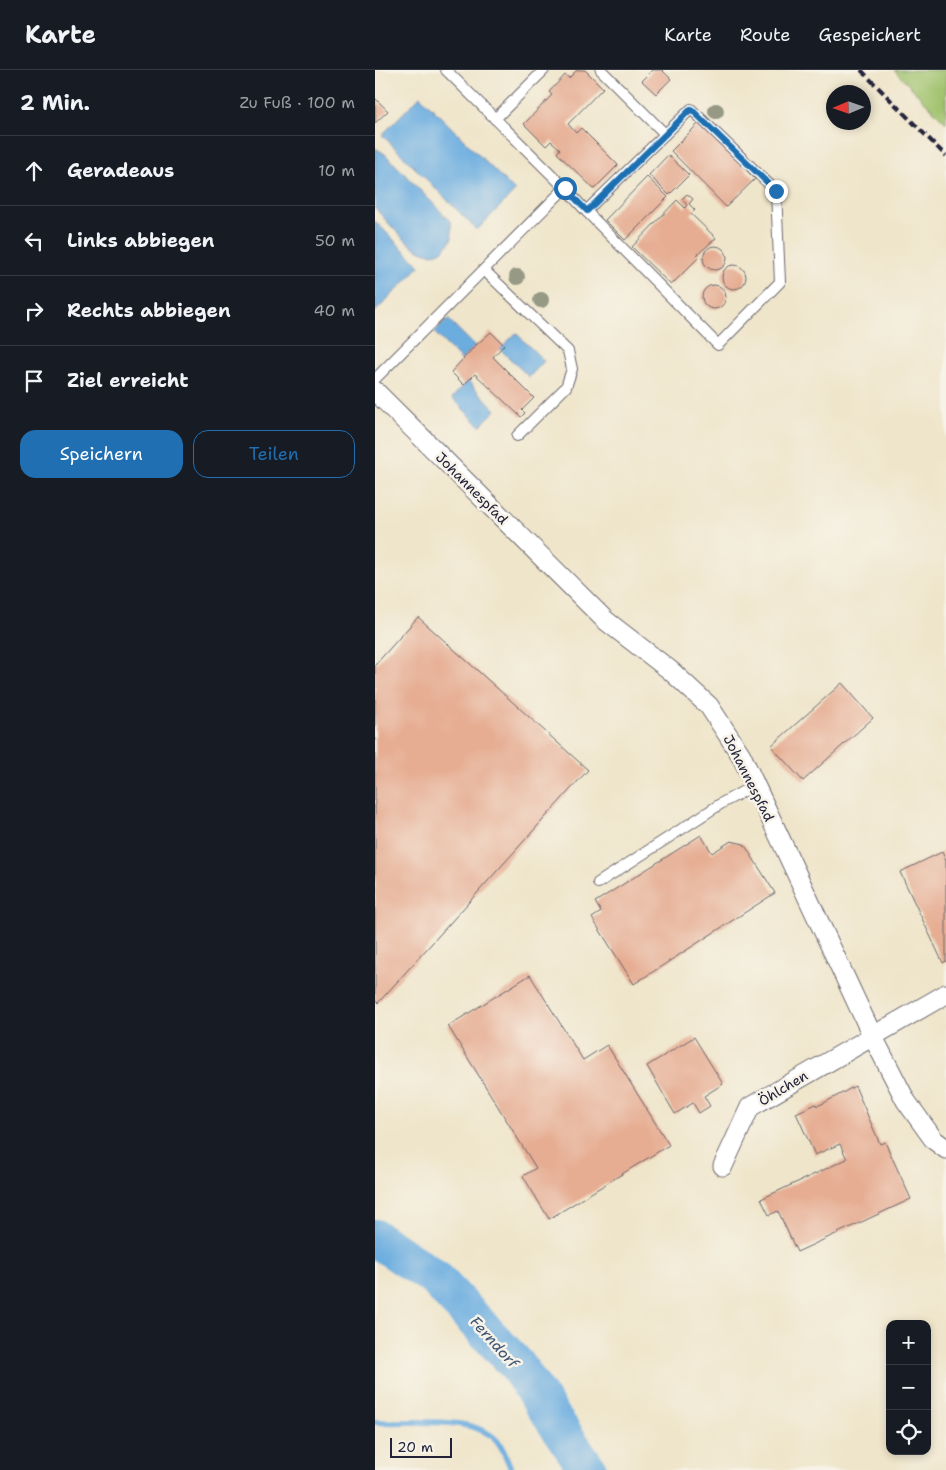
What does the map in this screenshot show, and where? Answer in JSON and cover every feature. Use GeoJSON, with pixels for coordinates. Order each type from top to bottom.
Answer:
{"type":"FeatureCollection","features":[{"type":"Feature","properties":{"kind":"street","name":"Johannespfad"},"geometry":{"type":"LineString","coordinates":[[375,391],[605,620],[671,671],[709,706],[741,755],[872,1035],[906,1102],[934,1140],[946,1149]]}},
{"type":"Feature","properties":{"kind":"street","name":"Öhlchen"},"geometry":{"type":"LineString","coordinates":[[723,1166],[750,1107],[946,994]]}},
{"type":"Feature","properties":{"kind":"lane"},"geometry":{"type":"LineString","coordinates":[[446,70],[565,188],[587,211],[718,345],[779,282],[776,191],[691,109],[587,211]]}},
{"type":"Feature","properties":{"kind":"lane"},"geometry":{"type":"LineString","coordinates":[[495,119],[544,70]]}},
{"type":"Feature","properties":{"kind":"lane"},"geometry":{"type":"LineString","coordinates":[[601,70],[665,134]]}},
{"type":"Feature","properties":{"kind":"lane"},"geometry":{"type":"LineString","coordinates":[[375,379],[565,188]]}},
{"type":"Feature","properties":{"kind":"lane"},"geometry":{"type":"LineString","coordinates":[[484,270],[563,343],[571,360],[570,379],[566,387],[517,436]]}},
{"type":"Feature","properties":{"kind":"lane"},"geometry":{"type":"LineString","coordinates":[[598,883],[723,803],[755,786]]}},
{"type":"Feature","properties":{"kind":"green space"},"geometry":{"type":"Polygon","coordinates":[[[894,70],[946,70],[946,123],[894,70]]]}},
{"type":"Feature","properties":{"kind":"water"},"geometry":{"type":"Polygon","coordinates":[[[420,96],[515,191],[477,230],[382,135],[420,96]]]}},
{"type":"Feature","properties":{"kind":"water"},"geometry":{"type":"Polygon","coordinates":[[[375,148],[385,154],[451,222],[452,238],[443,250],[434,254],[423,252],[412,246],[375,208],[375,148]]]}},
{"type":"Feature","properties":{"kind":"water"},"geometry":{"type":"Polygon","coordinates":[[[375,221],[420,266],[375,312],[375,221]]]}},
{"type":"Feature","properties":{"kind":"water"},"geometry":{"type":"Polygon","coordinates":[[[448,319],[475,346],[461,360],[434,332],[448,319]]]}},
{"type":"Feature","properties":{"kind":"water"},"geometry":{"type":"Polygon","coordinates":[[[516,333],[544,361],[529,377],[500,349],[516,333]]]}},
{"type":"Feature","properties":{"kind":"water"},"geometry":{"type":"Polygon","coordinates":[[[468,381],[496,410],[480,426],[452,398],[468,381]]]}},
{"type":"Feature","properties":{"kind":"building"},"geometry":{"type":"Polygon","coordinates":[[[577,70],[585,70],[603,88],[568,124],[576,133],[581,128],[618,165],[594,189],[557,153],[560,149],[551,141],[546,146],[524,124],[552,95],[549,92],[565,75],[569,78],[577,70]]]}},
{"type":"Feature","properties":{"kind":"building"},"geometry":{"type":"Polygon","coordinates":[[[653,70],[662,70],[671,79],[656,94],[642,81],[653,70]]]}},
{"type":"Feature","properties":{"kind":"building"},"geometry":{"type":"Polygon","coordinates":[[[375,98],[388,111],[375,123],[375,98]]]}},
{"type":"Feature","properties":{"kind":"building"},"geometry":{"type":"Polygon","coordinates":[[[699,123],[755,179],[726,207],[671,151],[699,123]]]}},
{"type":"Feature","properties":{"kind":"building"},"geometry":{"type":"Polygon","coordinates":[[[668,155],[689,175],[669,195],[649,175],[668,155]]]}},
{"type":"Feature","properties":{"kind":"building"},"geometry":{"type":"Polygon","coordinates":[[[647,177],[668,197],[625,240],[605,220],[647,177]]]}},
{"type":"Feature","properties":{"kind":"building"},"geometry":{"type":"Polygon","coordinates":[[[687,194],[693,199],[689,204],[695,210],[691,214],[716,238],[696,256],[698,258],[671,285],[632,247],[677,200],[685,208],[687,205],[682,199],[687,194]]]}},
{"type":"Feature","properties":{"kind":"building"},"geometry":{"type":"Polygon","coordinates":[[[715,246],[724,249],[727,258],[724,267],[715,270],[706,267],[703,258],[706,249],[715,246]]]}},
{"type":"Feature","properties":{"kind":"building"},"geometry":{"type":"Polygon","coordinates":[[[729,265],[739,265],[746,272],[746,282],[739,289],[729,289],[722,282],[722,272],[729,265]]]}},
{"type":"Feature","properties":{"kind":"building"},"geometry":{"type":"Polygon","coordinates":[[[709,285],[719,285],[726,292],[726,302],[719,309],[709,309],[702,302],[702,292],[709,285]]]}},
{"type":"Feature","properties":{"kind":"building"},"geometry":{"type":"Polygon","coordinates":[[[491,332],[504,345],[493,357],[534,398],[522,410],[525,413],[521,417],[475,374],[464,385],[451,372],[491,332]]]}},
{"type":"Feature","properties":{"kind":"building"},"geometry":{"type":"Polygon","coordinates":[[[418,617],[588,770],[378,1003],[375,1000],[375,665],[418,617]]]}},
{"type":"Feature","properties":{"kind":"building"},"geometry":{"type":"Polygon","coordinates":[[[842,683],[873,718],[803,781],[771,746],[842,683]]]}},
{"type":"Feature","properties":{"kind":"building"},"geometry":{"type":"Polygon","coordinates":[[[701,835],[712,853],[731,841],[744,844],[775,893],[634,984],[592,918],[601,912],[595,902],[701,835]]]}},
{"type":"Feature","properties":{"kind":"building"},"geometry":{"type":"Polygon","coordinates":[[[942,852],[946,861],[946,961],[943,963],[900,872],[942,852]]]}},
{"type":"Feature","properties":{"kind":"building"},"geometry":{"type":"Polygon","coordinates":[[[530,975],[583,1060],[607,1045],[669,1145],[549,1219],[523,1176],[536,1168],[448,1026],[530,975]]]}},
{"type":"Feature","properties":{"kind":"building"},"geometry":{"type":"Polygon","coordinates":[[[694,1037],[723,1084],[704,1096],[710,1106],[699,1113],[693,1103],[675,1114],[647,1066],[694,1037]]]}},
{"type":"Feature","properties":{"kind":"building"},"geometry":{"type":"Polygon","coordinates":[[[855,1086],[880,1144],[885,1142],[911,1199],[797,1252],[778,1211],[769,1215],[761,1199],[847,1159],[840,1144],[815,1155],[796,1113],[816,1104],[817,1106],[824,1103],[855,1086]]]}},
{"type":"Feature","properties":{"kind":"waterway","name":"Ferndorf"},"geometry":{"type":"LineString","coordinates":[[375,1238],[435,1278],[516,1364],[588,1470]]}},
{"type":"Feature","properties":{"kind":"waterway"},"geometry":{"type":"LineString","coordinates":[[375,1422],[441,1422],[474,1427],[488,1433],[498,1442],[512,1470]]}},
{"type":"Feature","properties":{"kind":"railway"},"geometry":{"type":"LineString","coordinates":[[861,70],[946,156]]}},
{"type":"Feature","properties":{"kind":"route"},"geometry":{"type":"LineString","coordinates":[[565,188],[587,211],[691,109],[776,191]]}}]}
